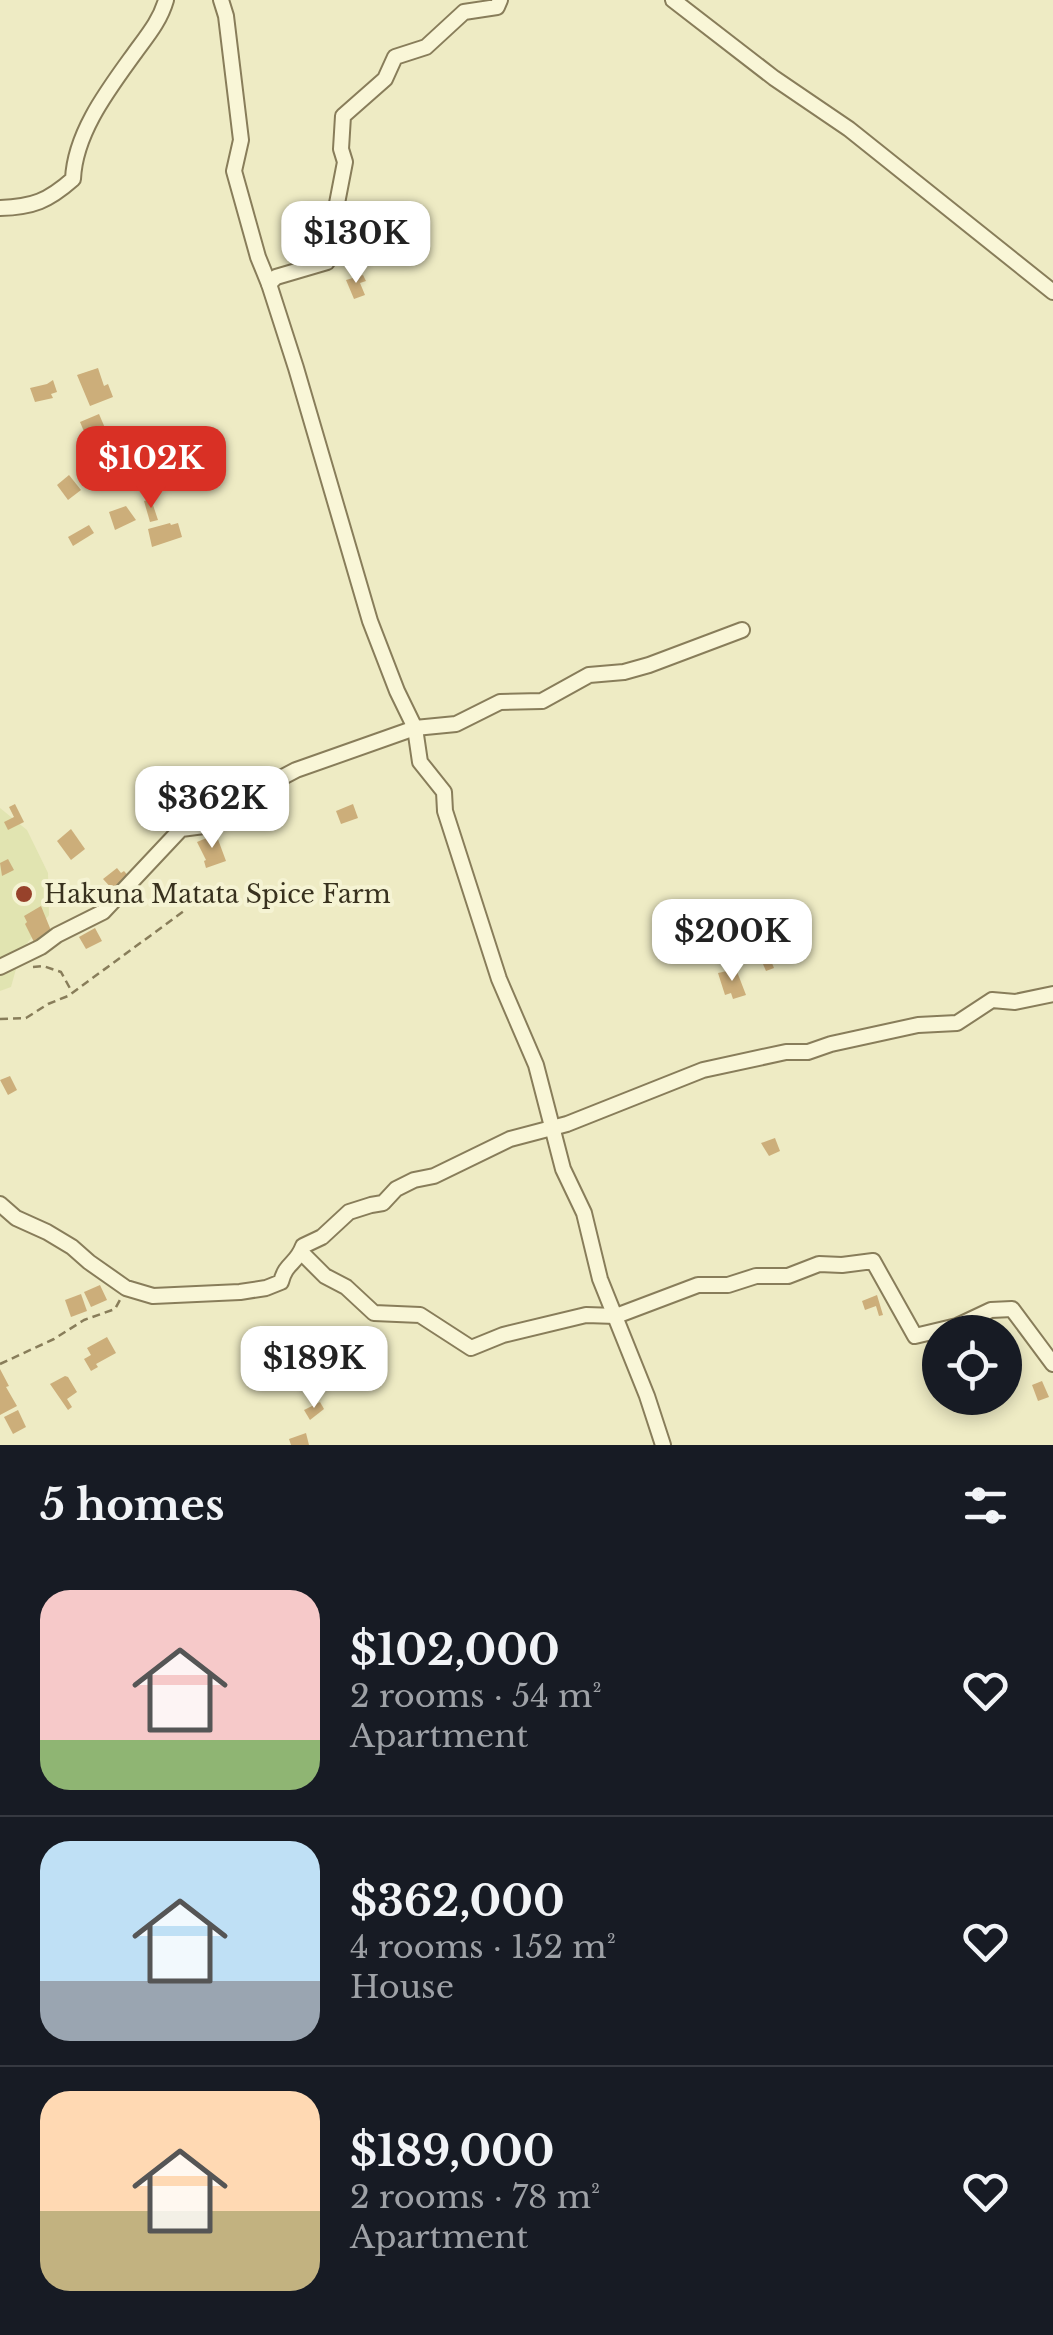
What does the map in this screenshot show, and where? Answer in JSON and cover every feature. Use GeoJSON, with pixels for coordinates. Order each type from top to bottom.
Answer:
{"type":"FeatureCollection","features":[{"type":"Feature","properties":{"kind":"street"},"geometry":{"type":"LineString","coordinates":[[0,208],[21,207],[53,196],[72,179],[74,158],[89,124],[110,87],[161,18],[166,0]]}},
{"type":"Feature","properties":{"kind":"street"},"geometry":{"type":"LineString","coordinates":[[221,0],[242,140],[234,171],[258,257],[270,284],[370,621],[414,728],[420,762],[444,792],[445,812],[499,979],[536,1066],[564,1169],[584,1212],[600,1279],[663,1445]]}},
{"type":"Feature","properties":{"kind":"street"},"geometry":{"type":"LineString","coordinates":[[270,284],[276,278],[326,262],[333,250],[333,224],[345,162],[341,149],[343,116],[385,78],[395,57],[426,47],[464,12],[497,7],[500,0]]}},
{"type":"Feature","properties":{"kind":"street"},"geometry":{"type":"LineString","coordinates":[[673,0],[774,78],[850,130],[1053,292]]}},
{"type":"Feature","properties":{"kind":"street"},"geometry":{"type":"LineString","coordinates":[[0,967],[103,912],[181,829],[204,826],[224,808],[296,770],[414,728],[456,724],[500,702],[542,701],[589,675],[648,665],[742,630]]}},
{"type":"Feature","properties":{"kind":"street"},"geometry":{"type":"LineString","coordinates":[[0,1204],[16,1218],[72,1247],[126,1288],[153,1296],[174,1296],[266,1288],[282,1282],[284,1270],[299,1258],[303,1246],[322,1238],[349,1212],[383,1204],[396,1189],[434,1176],[510,1139],[552,1128],[702,1070],[786,1052],[808,1052],[918,1025],[957,1023],[992,1000],[1014,1002],[1053,994]]}},
{"type":"Feature","properties":{"kind":"street"},"geometry":{"type":"LineString","coordinates":[[300,1252],[374,1313],[420,1315],[471,1348],[504,1335],[586,1315],[616,1316],[698,1285],[728,1286],[756,1276],[788,1276],[819,1264],[873,1261],[916,1336],[957,1326],[991,1310],[1012,1309],[1053,1364]]}},
{"type":"Feature","properties":{"kind":"path"},"geometry":{"type":"LineString","coordinates":[[0,1020],[26,1018],[73,993],[184,911]]}},
{"type":"Feature","properties":{"kind":"path"},"geometry":{"type":"LineString","coordinates":[[29,967],[43,966],[61,972],[73,993]]}},
{"type":"Feature","properties":{"kind":"path"},"geometry":{"type":"LineString","coordinates":[[0,1364],[84,1320],[116,1310],[126,1288]]}},
{"type":"Feature","properties":{"kind":"green space","name":"Hakuna Matata Spice Farm"},"geometry":{"type":"Polygon","coordinates":[[[0,808],[27,830],[48,873],[49,915],[21,951],[11,987],[0,991],[0,808]]]}},
{"type":"Feature","properties":{"kind":"building"},"geometry":{"type":"Polygon","coordinates":[[[363,275],[366,281],[360,283],[365,295],[354,299],[346,280],[363,275]]]}},
{"type":"Feature","properties":{"kind":"building"},"geometry":{"type":"Polygon","coordinates":[[[98,368],[113,397],[90,406],[77,375],[98,368]]]}},
{"type":"Feature","properties":{"kind":"building"},"geometry":{"type":"Polygon","coordinates":[[[53,380],[57,392],[51,394],[53,398],[35,402],[30,388],[53,380]]]}},
{"type":"Feature","properties":{"kind":"building"},"geometry":{"type":"Polygon","coordinates":[[[99,414],[105,428],[86,436],[80,422],[99,414]]]}},
{"type":"Feature","properties":{"kind":"building"},"geometry":{"type":"Polygon","coordinates":[[[69,475],[81,490],[68,500],[57,485],[69,475]]]}},
{"type":"Feature","properties":{"kind":"building"},"geometry":{"type":"Polygon","coordinates":[[[151,499],[158,520],[150,522],[144,501],[151,499]]]}},
{"type":"Feature","properties":{"kind":"building"},"geometry":{"type":"Polygon","coordinates":[[[126,506],[136,520],[115,530],[109,512],[126,506]]]}},
{"type":"Feature","properties":{"kind":"building"},"geometry":{"type":"Polygon","coordinates":[[[178,523],[182,537],[152,547],[148,529],[178,523]]]}},
{"type":"Feature","properties":{"kind":"building"},"geometry":{"type":"Polygon","coordinates":[[[89,525],[94,533],[73,546],[68,537],[89,525]]]}},
{"type":"Feature","properties":{"kind":"building"},"geometry":{"type":"Polygon","coordinates":[[[15,804],[24,822],[8,830],[4,822],[14,817],[9,807],[15,804]]]}},
{"type":"Feature","properties":{"kind":"building"},"geometry":{"type":"Polygon","coordinates":[[[353,804],[358,818],[341,824],[336,811],[353,804]]]}},
{"type":"Feature","properties":{"kind":"building"},"geometry":{"type":"Polygon","coordinates":[[[71,829],[85,849],[71,860],[57,841],[71,829]]]}},
{"type":"Feature","properties":{"kind":"building"},"geometry":{"type":"Polygon","coordinates":[[[216,834],[226,861],[206,868],[197,842],[216,834]]]}},
{"type":"Feature","properties":{"kind":"building"},"geometry":{"type":"Polygon","coordinates":[[[8,859],[14,870],[2,876],[0,863],[8,859]]]}},
{"type":"Feature","properties":{"kind":"building"},"geometry":{"type":"Polygon","coordinates":[[[117,868],[131,879],[115,892],[103,879],[117,868]]]}},
{"type":"Feature","properties":{"kind":"building"},"geometry":{"type":"Polygon","coordinates":[[[41,906],[52,933],[37,943],[24,916],[41,906]]]}},
{"type":"Feature","properties":{"kind":"building"},"geometry":{"type":"Polygon","coordinates":[[[95,928],[102,941],[86,949],[79,937],[95,928]]]}},
{"type":"Feature","properties":{"kind":"building"},"geometry":{"type":"Polygon","coordinates":[[[767,951],[774,968],[766,971],[759,955],[767,951]]]}},
{"type":"Feature","properties":{"kind":"building"},"geometry":{"type":"Polygon","coordinates":[[[736,969],[746,995],[733,999],[731,993],[725,995],[718,973],[736,969]]]}},
{"type":"Feature","properties":{"kind":"building"},"geometry":{"type":"Polygon","coordinates":[[[10,1076],[17,1090],[8,1095],[0,1080],[10,1076]]]}},
{"type":"Feature","properties":{"kind":"building"},"geometry":{"type":"Polygon","coordinates":[[[775,1138],[780,1151],[769,1156],[761,1143],[775,1138]]]}},
{"type":"Feature","properties":{"kind":"building"},"geometry":{"type":"Polygon","coordinates":[[[100,1285],[107,1300],[91,1307],[84,1292],[100,1285]]]}},
{"type":"Feature","properties":{"kind":"building"},"geometry":{"type":"Polygon","coordinates":[[[81,1294],[87,1311],[71,1317],[65,1300],[81,1294]]]}},
{"type":"Feature","properties":{"kind":"building"},"geometry":{"type":"Polygon","coordinates":[[[877,1295],[883,1315],[879,1316],[876,1306],[865,1310],[862,1301],[877,1295]]]}},
{"type":"Feature","properties":{"kind":"building"},"geometry":{"type":"Polygon","coordinates":[[[107,1337],[116,1353],[91,1371],[84,1359],[91,1355],[87,1348],[107,1337]]]}},
{"type":"Feature","properties":{"kind":"building"},"geometry":{"type":"Polygon","coordinates":[[[0,1369],[17,1406],[0,1415],[0,1369]]]}},
{"type":"Feature","properties":{"kind":"building"},"geometry":{"type":"Polygon","coordinates":[[[65,1376],[77,1392],[67,1399],[72,1407],[68,1410],[50,1384],[65,1376]]]}},
{"type":"Feature","properties":{"kind":"building"},"geometry":{"type":"Polygon","coordinates":[[[1042,1381],[1049,1397],[1038,1401],[1032,1385],[1042,1381]]]}},
{"type":"Feature","properties":{"kind":"building"},"geometry":{"type":"Polygon","coordinates":[[[320,1402],[324,1409],[310,1420],[304,1410],[320,1402]]]}},
{"type":"Feature","properties":{"kind":"building"},"geometry":{"type":"Polygon","coordinates":[[[18,1410],[26,1427],[13,1434],[4,1417],[18,1410]]]}},
{"type":"Feature","properties":{"kind":"building"},"geometry":{"type":"Polygon","coordinates":[[[306,1433],[309,1445],[291,1445],[289,1439],[306,1433]]]}},
{"type":"Feature","properties":{"kind":"place","name":"Hakuna Matata Spice Farm"},"geometry":{"type":"Point","coordinates":[24,894]}}]}
